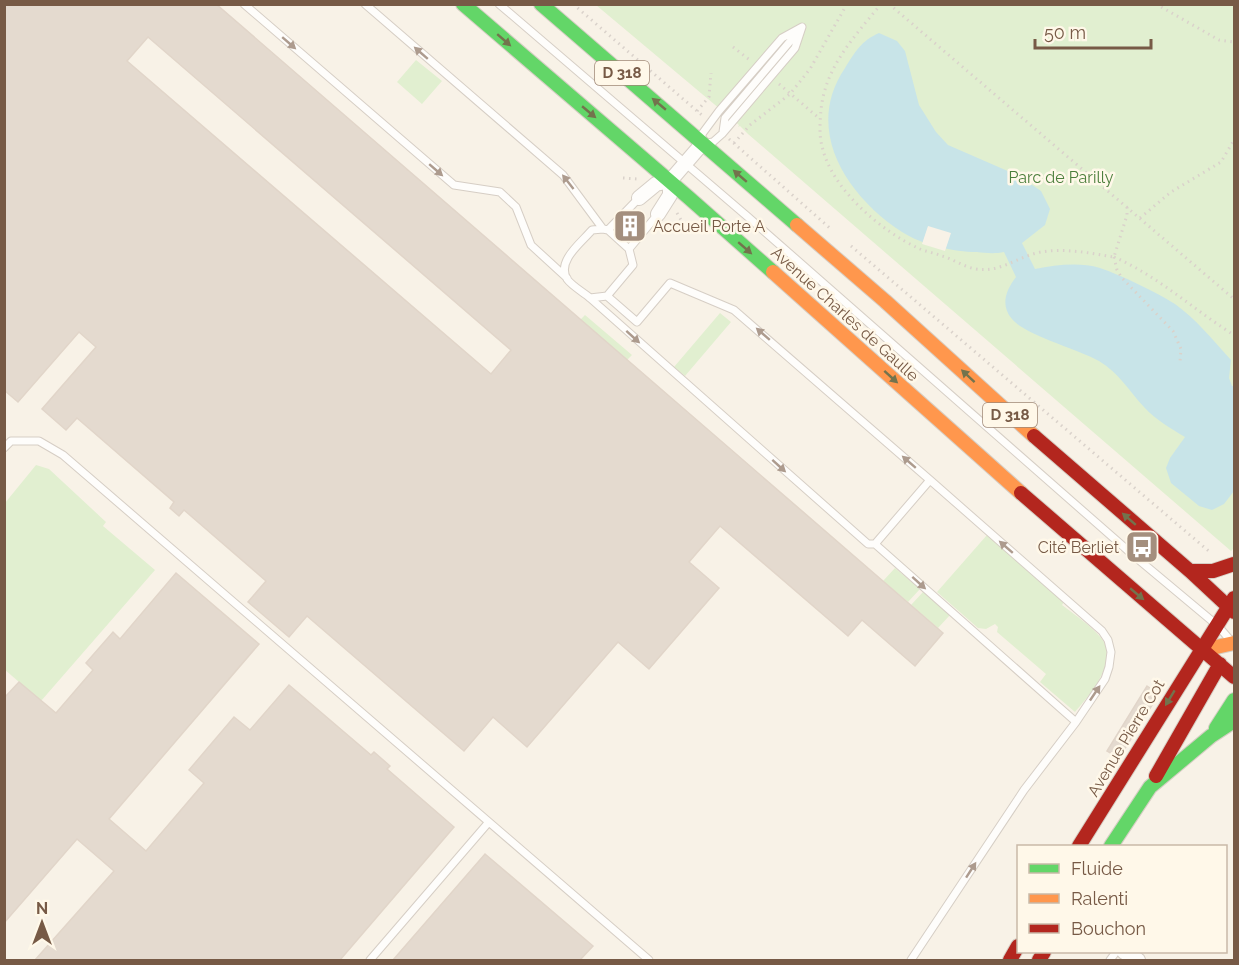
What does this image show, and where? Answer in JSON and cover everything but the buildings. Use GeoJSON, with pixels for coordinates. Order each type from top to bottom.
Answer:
{"type":"FeatureCollection","features":[{"type":"Feature","properties":{"kind":"main road","name":"Avenue Charles de Gaulle"},"geometry":{"type":"LineString","coordinates":[[463,4],[670,182],[1061,529],[1234,677]]}},
{"type":"Feature","properties":{"kind":"main road","name":"Avenue Charles de Gaulle"},"geometry":{"type":"LineString","coordinates":[[542,4],[885,301],[1033,436],[1233,606]]}},
{"type":"Feature","properties":{"kind":"main road"},"geometry":{"type":"LineString","coordinates":[[1190,571],[1222,571],[1234,564]]}},
{"type":"Feature","properties":{"kind":"main road","name":"Avenue Pierre Cot"},"geometry":{"type":"LineString","coordinates":[[1080,845],[1189,668],[1233,606]]}},
{"type":"Feature","properties":{"kind":"main road"},"geometry":{"type":"LineString","coordinates":[[1203,650],[1234,644]]}},
{"type":"Feature","properties":{"kind":"main road"},"geometry":{"type":"LineString","coordinates":[[1112,845],[1150,787],[1221,664]]}},
{"type":"Feature","properties":{"kind":"main road"},"geometry":{"type":"LineString","coordinates":[[1211,736],[1234,700]]}},
{"type":"Feature","properties":{"kind":"main road"},"geometry":{"type":"LineString","coordinates":[[1150,787],[1211,736],[1234,721]]}},
{"type":"Feature","properties":{"kind":"street"},"geometry":{"type":"LineString","coordinates":[[658,214],[670,195],[670,182],[702,144]]}},
{"type":"Feature","properties":{"kind":"street"},"geometry":{"type":"LineString","coordinates":[[639,198],[656,184],[670,182]]}},
{"type":"Feature","properties":{"kind":"lane"},"geometry":{"type":"LineString","coordinates":[[244,4],[454,185],[500,192],[516,207],[531,245],[868,544],[875,544],[1076,722]]}},
{"type":"Feature","properties":{"kind":"lane"},"geometry":{"type":"LineString","coordinates":[[365,4],[562,175],[605,229],[629,249],[633,265],[607,296],[590,298]]}},
{"type":"Feature","properties":{"kind":"lane"},"geometry":{"type":"LineString","coordinates":[[499,4],[686,163],[1218,626],[1234,644]]}},
{"type":"Feature","properties":{"kind":"lane"},"geometry":{"type":"LineString","coordinates":[[722,134],[725,118],[802,27]]}},
{"type":"Feature","properties":{"kind":"lane"},"geometry":{"type":"LineString","coordinates":[[802,27],[795,48],[722,134],[713,141],[702,144],[702,134],[710,122],[782,38],[802,27]]}},
{"type":"Feature","properties":{"kind":"lane"},"geometry":{"type":"LineString","coordinates":[[710,122],[725,118]]}},
{"type":"Feature","properties":{"kind":"lane"},"geometry":{"type":"LineString","coordinates":[[567,278],[566,260],[592,230],[605,229],[639,198]]}},
{"type":"Feature","properties":{"kind":"lane"},"geometry":{"type":"LineString","coordinates":[[629,249],[658,214]]}},
{"type":"Feature","properties":{"kind":"lane"},"geometry":{"type":"LineString","coordinates":[[607,296],[637,322],[670,284],[734,310],[1102,631],[1108,640],[1111,652],[1105,679],[1076,722],[1024,790],[911,960]]}},
{"type":"Feature","properties":{"kind":"lane"},"geometry":{"type":"LineString","coordinates":[[4,448],[11,441],[39,441],[63,455],[649,960]]}},
{"type":"Feature","properties":{"kind":"lane"},"geometry":{"type":"LineString","coordinates":[[875,544],[930,480]]}},
{"type":"Feature","properties":{"kind":"lane"},"geometry":{"type":"LineString","coordinates":[[370,960],[488,823]]}},
{"type":"Feature","properties":{"kind":"path"},"geometry":{"type":"LineString","coordinates":[[573,4],[691,106]]}},
{"type":"Feature","properties":{"kind":"path"},"geometry":{"type":"LineString","coordinates":[[832,230],[734,144],[750,125],[790,94],[810,69],[847,4]]}},
{"type":"Feature","properties":{"kind":"path"},"geometry":{"type":"LineString","coordinates":[[881,4],[842,52],[828,79],[821,109],[822,146],[835,177],[855,203],[887,230],[920,249],[974,269],[1002,268],[1038,252],[1054,250],[1114,256],[1167,288],[1208,319],[1234,335]]}},
{"type":"Feature","properties":{"kind":"path"},"geometry":{"type":"LineString","coordinates":[[889,4],[1234,299]]}},
{"type":"Feature","properties":{"kind":"path"},"geometry":{"type":"LineString","coordinates":[[1156,4],[1219,40],[1234,42]]}},
{"type":"Feature","properties":{"kind":"path"},"geometry":{"type":"LineString","coordinates":[[1140,218],[1171,192],[1221,162],[1234,140]]}},
{"type":"Feature","properties":{"kind":"path"},"geometry":{"type":"LineString","coordinates":[[1127,207],[1127,215],[1114,256],[1117,270],[1173,331],[1181,349],[1180,362]]}},
{"type":"Feature","properties":{"kind":"path"},"geometry":{"type":"LineString","coordinates":[[676,211],[681,220],[680,230]]}},
{"type":"Feature","properties":{"kind":"path"},"geometry":{"type":"LineString","coordinates":[[850,245],[1216,558]]}},
{"type":"Feature","properties":{"kind":"green space","name":"Parc de Parilly"},"geometry":{"type":"Polygon","coordinates":[[[596,5],[1234,5],[1234,548],[1231,551],[740,126],[738,127],[739,125],[596,5]]]}},
{"type":"Feature","properties":{"kind":"green space"},"geometry":{"type":"Polygon","coordinates":[[[416,60],[442,81],[422,104],[397,82],[416,60]]]}},
{"type":"Feature","properties":{"kind":"green space"},"geometry":{"type":"Polygon","coordinates":[[[720,313],[731,322],[685,376],[674,367],[720,313]]]}},
{"type":"Feature","properties":{"kind":"green space"},"geometry":{"type":"Polygon","coordinates":[[[585,315],[632,355],[627,360],[580,320],[585,315]]]}},
{"type":"Feature","properties":{"kind":"green space"},"geometry":{"type":"Polygon","coordinates":[[[36,465],[49,469],[106,522],[103,526],[155,570],[41,701],[4,669],[5,503],[36,465]]]}},
{"type":"Feature","properties":{"kind":"green space"},"geometry":{"type":"Polygon","coordinates":[[[987,535],[1064,602],[1062,605],[1091,627],[1104,642],[1107,651],[1104,670],[1075,712],[1040,682],[1046,674],[997,632],[998,627],[995,624],[986,629],[978,628],[937,592],[987,535]]]}},
{"type":"Feature","properties":{"kind":"green space"},"geometry":{"type":"Polygon","coordinates":[[[895,568],[920,589],[908,602],[883,581],[895,568]]]}},
{"type":"Feature","properties":{"kind":"green space"},"geometry":{"type":"Polygon","coordinates":[[[923,592],[950,615],[938,628],[911,605],[923,592]]]}},
{"type":"Feature","properties":{"kind":"water"},"geometry":{"type":"Polygon","coordinates":[[[879,33],[897,41],[905,51],[919,105],[936,132],[948,145],[1019,176],[1041,191],[1050,209],[1045,225],[1022,243],[1035,269],[1059,265],[1084,265],[1100,268],[1128,279],[1183,310],[1231,360],[1229,378],[1234,386],[1234,491],[1224,504],[1212,510],[1199,506],[1171,483],[1166,468],[1170,458],[1185,437],[1163,424],[1149,412],[1112,371],[1090,356],[1028,331],[1012,319],[1005,303],[1009,287],[1016,277],[1004,252],[958,251],[910,237],[882,217],[849,181],[837,160],[830,138],[828,115],[833,91],[845,68],[863,43],[879,33]]]}},
{"type":"Feature","properties":{"kind":"pier"},"geometry":{"type":"Polygon","coordinates":[[[928,226],[951,233],[945,251],[922,244],[928,226]]]}},
{"type":"Feature","properties":{"kind":"traffic: fast"},"geometry":{"type":"LineString","coordinates":[[463,4],[773,272]]}},
{"type":"Feature","properties":{"kind":"traffic: fast"},"geometry":{"type":"LineString","coordinates":[[541,4],[797,225]]}},
{"type":"Feature","properties":{"kind":"traffic: fast"},"geometry":{"type":"LineString","coordinates":[[1216,728],[1234,700]]}},
{"type":"Feature","properties":{"kind":"traffic: fast"},"geometry":{"type":"LineString","coordinates":[[1112,845],[1150,787],[1211,736],[1234,721]]}},
{"type":"Feature","properties":{"kind":"traffic: slow"},"geometry":{"type":"LineString","coordinates":[[797,225],[1034,436]]}},
{"type":"Feature","properties":{"kind":"traffic: slow"},"geometry":{"type":"LineString","coordinates":[[773,272],[1021,493]]}},
{"type":"Feature","properties":{"kind":"traffic: slow"},"geometry":{"type":"LineString","coordinates":[[1203,650],[1234,643]]}},
{"type":"Feature","properties":{"kind":"traffic: jam"},"geometry":{"type":"LineString","coordinates":[[1034,436],[1234,612]]}},
{"type":"Feature","properties":{"kind":"traffic: jam"},"geometry":{"type":"LineString","coordinates":[[1021,493],[1234,677]]}},
{"type":"Feature","properties":{"kind":"traffic: jam"},"geometry":{"type":"LineString","coordinates":[[1190,571],[1213,571],[1234,564]]}},
{"type":"Feature","properties":{"kind":"traffic: jam"},"geometry":{"type":"LineString","coordinates":[[1080,845],[1234,598]]}},
{"type":"Feature","properties":{"kind":"traffic: jam"},"geometry":{"type":"LineString","coordinates":[[1156,776],[1220,664]]}},
{"type":"Feature","properties":{"kind":"traffic: jam"},"geometry":{"type":"LineString","coordinates":[[1010,960],[1017,948]]}},
{"type":"Feature","properties":{"kind":"traffic: jam"},"geometry":{"type":"LineString","coordinates":[[1039,960],[1043,953]]}},
{"type":"Feature","properties":{"kind":"place","name":"Accueil Porte A"},"geometry":{"type":"Point","coordinates":[630,226]}},
{"type":"Feature","properties":{"kind":"place","name":"Cité Berliet"},"geometry":{"type":"Point","coordinates":[1142,547]}}]}
